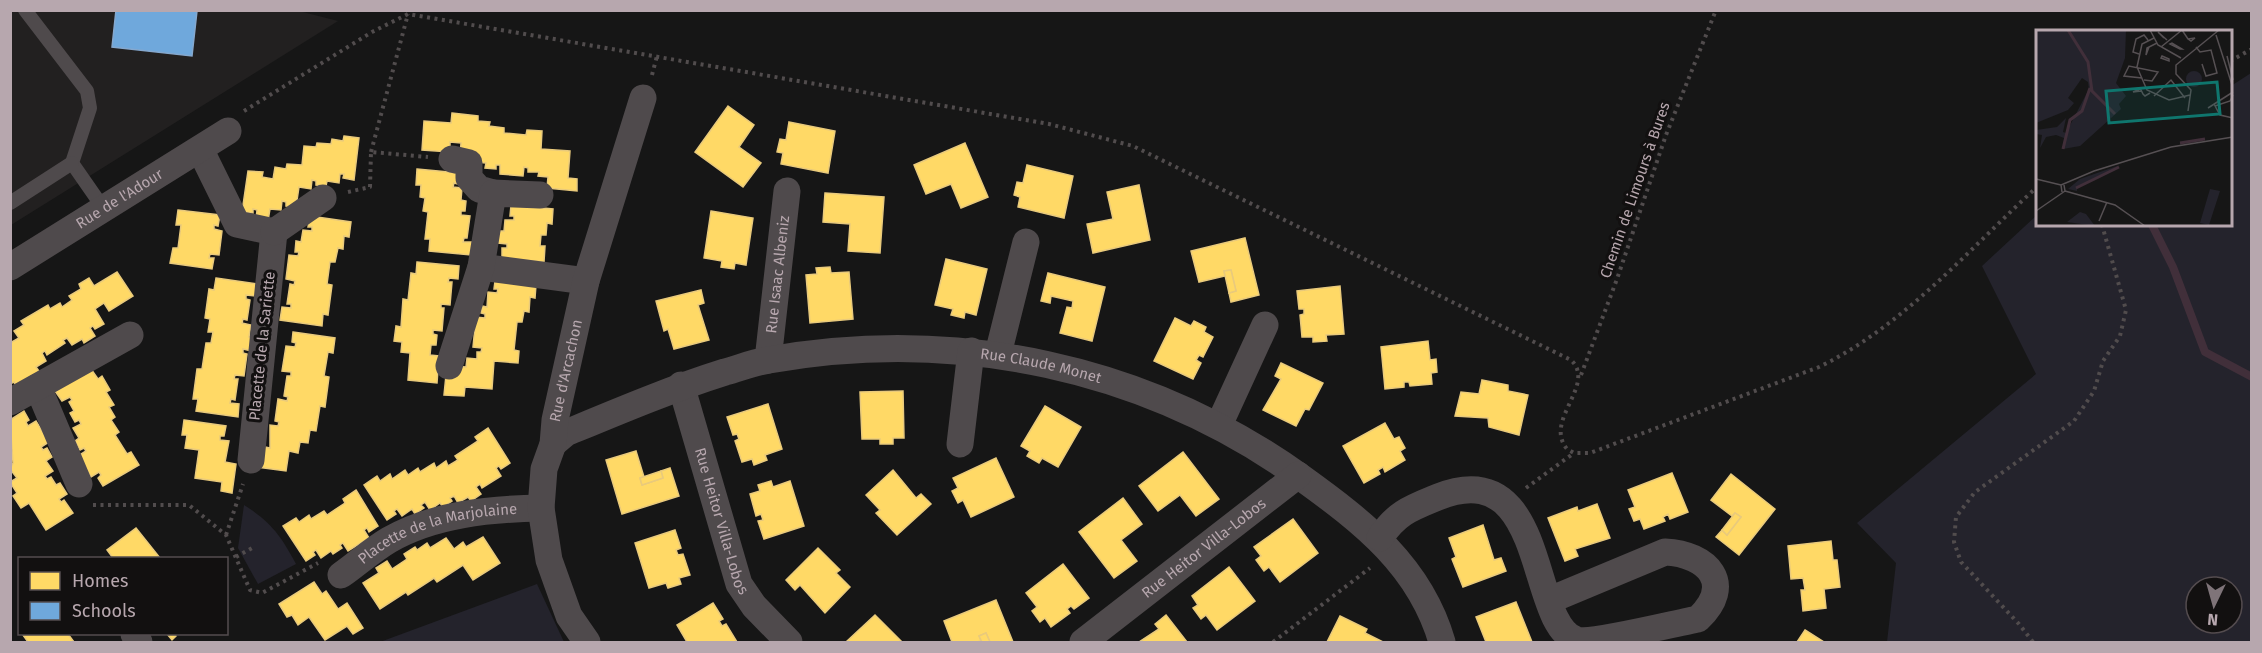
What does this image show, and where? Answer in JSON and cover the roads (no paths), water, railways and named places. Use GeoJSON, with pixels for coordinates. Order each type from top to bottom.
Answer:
{"type":"FeatureCollection","features":[{"type":"Feature","properties":{"kind":"street","name":"Rue d'Arcachon"},"geometry":{"type":"LineString","coordinates":[[587,642],[569,616],[557,588],[549,560],[541,508],[544,469],[553,444],[555,420],[586,282],[643,98]]}},
{"type":"Feature","properties":{"kind":"street","name":"Rue de l'Adour"},"geometry":{"type":"LineString","coordinates":[[10,267],[228,131]]}},
{"type":"Feature","properties":{"kind":"street"},"geometry":{"type":"LineString","coordinates":[[200,149],[237,224],[274,232],[323,198]]}},
{"type":"Feature","properties":{"kind":"street"},"geometry":{"type":"LineString","coordinates":[[453,159],[469,163],[470,178],[478,189],[493,193],[540,195]]}},
{"type":"Feature","properties":{"kind":"street","name":"Rue Isaac Albeniz"},"geometry":{"type":"LineString","coordinates":[[768,360],[786,191]]}},
{"type":"Feature","properties":{"kind":"street"},"geometry":{"type":"LineString","coordinates":[[449,366],[481,267],[493,193]]}},
{"type":"Feature","properties":{"kind":"street","name":"Placette de la Sariette"},"geometry":{"type":"LineString","coordinates":[[251,460],[274,232]]}},
{"type":"Feature","properties":{"kind":"street"},"geometry":{"type":"LineString","coordinates":[[960,444],[984,352],[1026,242]]}},
{"type":"Feature","properties":{"kind":"street"},"geometry":{"type":"LineString","coordinates":[[481,267],[586,282]]}},
{"type":"Feature","properties":{"kind":"street"},"geometry":{"type":"LineString","coordinates":[[1219,425],[1265,325]]}},
{"type":"Feature","properties":{"kind":"street"},"geometry":{"type":"LineString","coordinates":[[10,402],[130,335]]}},
{"type":"Feature","properties":{"kind":"street","name":"Rue Claude Monet"},"geometry":{"type":"LineString","coordinates":[[553,444],[566,433],[681,386],[768,360],[909,348],[984,352],[1114,381],[1219,425],[1298,475],[1380,538],[1410,577],[1442,642]]}},
{"type":"Feature","properties":{"kind":"street","name":"Rue Heitor Villa-Lobos"},"geometry":{"type":"LineString","coordinates":[[681,386],[739,584],[754,606],[789,642]]}},
{"type":"Feature","properties":{"kind":"street"},"geometry":{"type":"LineString","coordinates":[[38,387],[79,484]]}},
{"type":"Feature","properties":{"kind":"street","name":"Rue Heitor Villa-Lobos"},"geometry":{"type":"LineString","coordinates":[[1083,642],[1298,475]]}},
{"type":"Feature","properties":{"kind":"street"},"geometry":{"type":"LineString","coordinates":[[1380,538],[1392,520],[1401,514],[1450,492],[1469,490],[1490,495],[1510,507],[1522,526],[1559,626],[1576,640],[1596,639],[1698,619],[1711,607],[1716,591],[1713,574],[1701,560],[1684,553],[1665,552],[1550,600]]}},
{"type":"Feature","properties":{"kind":"street","name":"Placette de la Marjolaine"},"geometry":{"type":"LineString","coordinates":[[341,575],[390,540],[438,520],[501,509],[541,508]]}},
{"type":"Feature","properties":{"kind":"lane"},"geometry":{"type":"LineString","coordinates":[[10,203],[72,163],[90,108],[87,91],[25,10]]}},
{"type":"Feature","properties":{"kind":"lane"},"geometry":{"type":"LineString","coordinates":[[72,163],[104,209]]}},
{"type":"Feature","properties":{"kind":"waterway"},"geometry":{"type":"LineString","coordinates":[[2152,226],[2173,267],[2205,352],[2252,377]]}}]}
